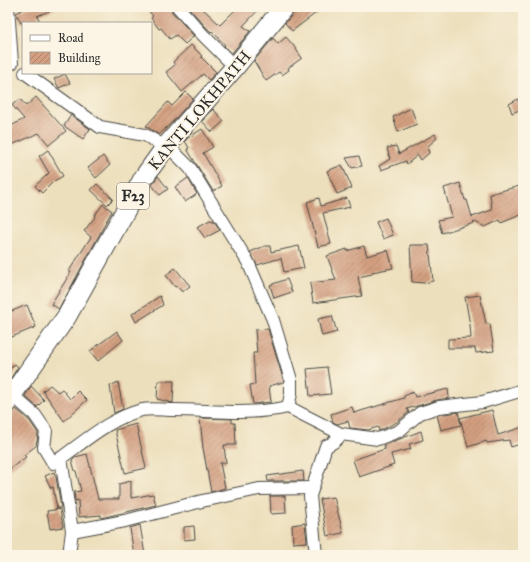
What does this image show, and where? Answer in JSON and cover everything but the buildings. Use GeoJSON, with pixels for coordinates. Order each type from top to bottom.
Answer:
{"type":"FeatureCollection","features":[{"type":"Feature","properties":{"kind":"main road","name":"KANTI LOKHPATH"},"geometry":{"type":"LineString","coordinates":[[9,394],[67,316],[144,177],[165,148],[284,7]]}},
{"type":"Feature","properties":{"kind":"street"},"geometry":{"type":"LineString","coordinates":[[8,7],[10,66],[22,71]]}},
{"type":"Feature","properties":{"kind":"street"},"geometry":{"type":"LineString","coordinates":[[178,7],[234,67]]}},
{"type":"Feature","properties":{"kind":"street"},"geometry":{"type":"LineString","coordinates":[[27,74],[100,128],[145,135],[157,142],[190,168],[248,262],[272,320],[291,380],[291,394],[288,407]]}},
{"type":"Feature","properties":{"kind":"street"},"geometry":{"type":"LineString","coordinates":[[9,394],[35,415],[46,431],[44,448],[53,463],[103,428],[143,410],[184,410],[235,413],[266,411],[288,407],[341,434],[378,439],[399,432],[420,413],[439,407],[483,402],[523,390]]}},
{"type":"Feature","properties":{"kind":"street"},"geometry":{"type":"LineString","coordinates":[[316,555],[310,496],[326,446],[331,445],[339,438],[341,434]]}},
{"type":"Feature","properties":{"kind":"street"},"geometry":{"type":"LineString","coordinates":[[61,458],[72,531],[69,555]]}},
{"type":"Feature","properties":{"kind":"street"},"geometry":{"type":"LineString","coordinates":[[72,531],[125,522],[202,500],[258,489],[312,488]]}}]}
